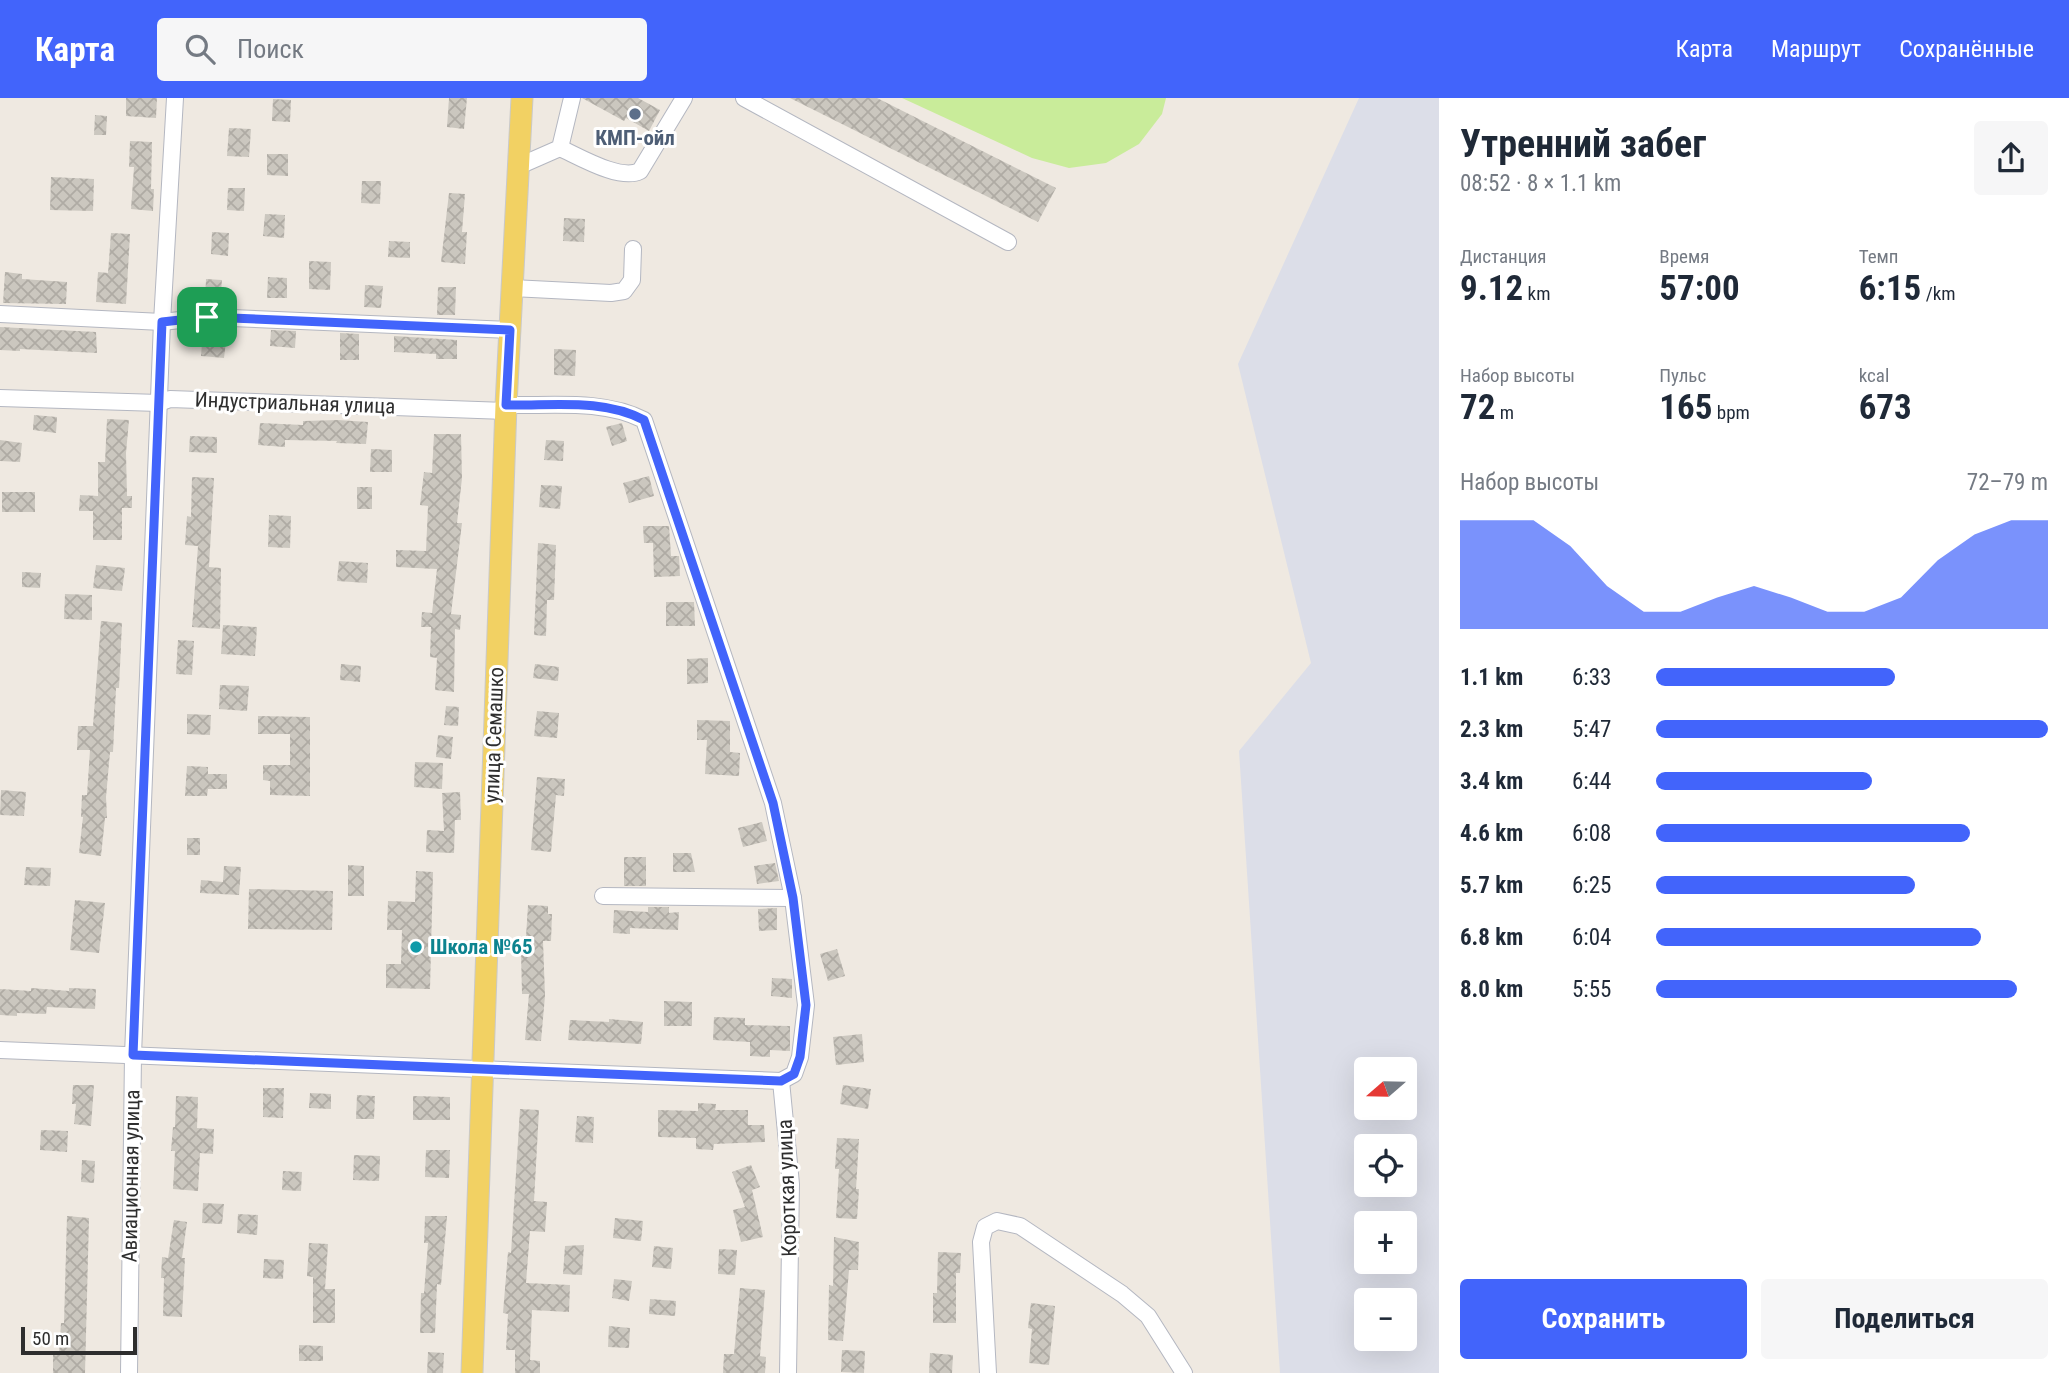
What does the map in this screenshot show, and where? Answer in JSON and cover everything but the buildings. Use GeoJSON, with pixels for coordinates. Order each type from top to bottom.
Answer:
{"type":"FeatureCollection","features":[{"type":"Feature","properties":{"kind":"main road","name":"улица Семашко"},"geometry":{"type":"LineString","coordinates":[[472,1373],[506,408],[522,98]]}},
{"type":"Feature","properties":{"kind":"street","name":"Авиационная улица"},"geometry":{"type":"LineString","coordinates":[[129,1373],[133,1055],[162,322],[175,98]]}},
{"type":"Feature","properties":{"kind":"street"},"geometry":{"type":"LineString","coordinates":[[560,148],[572,98]]}},
{"type":"Feature","properties":{"kind":"street"},"geometry":{"type":"LineString","coordinates":[[519,166],[560,148],[620,174],[633,175],[640,171],[684,98]]}},
{"type":"Feature","properties":{"kind":"street"},"geometry":{"type":"LineString","coordinates":[[744,98],[1008,242]]}},
{"type":"Feature","properties":{"kind":"street"},"geometry":{"type":"LineString","coordinates":[[512,288],[611,293],[624,291],[632,280],[633,249]]}},
{"type":"Feature","properties":{"kind":"street"},"geometry":{"type":"LineString","coordinates":[[0,314],[162,322],[207,317],[510,330]]}},
{"type":"Feature","properties":{"kind":"street","name":"Индустриальная улица"},"geometry":{"type":"LineString","coordinates":[[0,398],[159,403],[170,399],[506,408]]}},
{"type":"Feature","properties":{"kind":"street"},"geometry":{"type":"LineString","coordinates":[[0,1050],[781,1081],[794,1074],[800,1057],[806,1005],[793,898],[773,803],[644,420],[626,411],[605,407],[506,408]]}},
{"type":"Feature","properties":{"kind":"street"},"geometry":{"type":"LineString","coordinates":[[603,896],[793,898]]}},
{"type":"Feature","properties":{"kind":"street","name":"Короткая улица"},"geometry":{"type":"LineString","coordinates":[[781,1081],[791,1184],[788,1373]]}},
{"type":"Feature","properties":{"kind":"street"},"geometry":{"type":"LineString","coordinates":[[988,1373],[981,1242],[985,1227],[997,1221],[1020,1226],[1122,1294],[1148,1316],[1184,1373]]}},
{"type":"Feature","properties":{"kind":"shaded area"},"geometry":{"type":"Polygon","coordinates":[[[1359,98],[1439,98],[1439,1373],[1280,1373],[1239,751],[1311,663],[1238,364],[1359,98]]]}},
{"type":"Feature","properties":{"kind":"green space"},"geometry":{"type":"Polygon","coordinates":[[[902,98],[1166,98],[1162,114],[1139,144],[1106,163],[1069,168],[1032,158],[902,98]]]}},
{"type":"Feature","properties":{"kind":"place","name":"КМП-ойл"},"geometry":{"type":"Point","coordinates":[635,114]}},
{"type":"Feature","properties":{"kind":"place","name":"Школа №65"},"geometry":{"type":"Point","coordinates":[416,947]}},
{"type":"Feature","properties":{"kind":"route"},"geometry":{"type":"LineString","coordinates":[[207,317],[510,330],[506,405],[605,407],[626,411],[644,420],[773,803],[793,898],[806,1005],[800,1057],[794,1074],[781,1081],[133,1055],[162,322],[207,317]]}}]}
